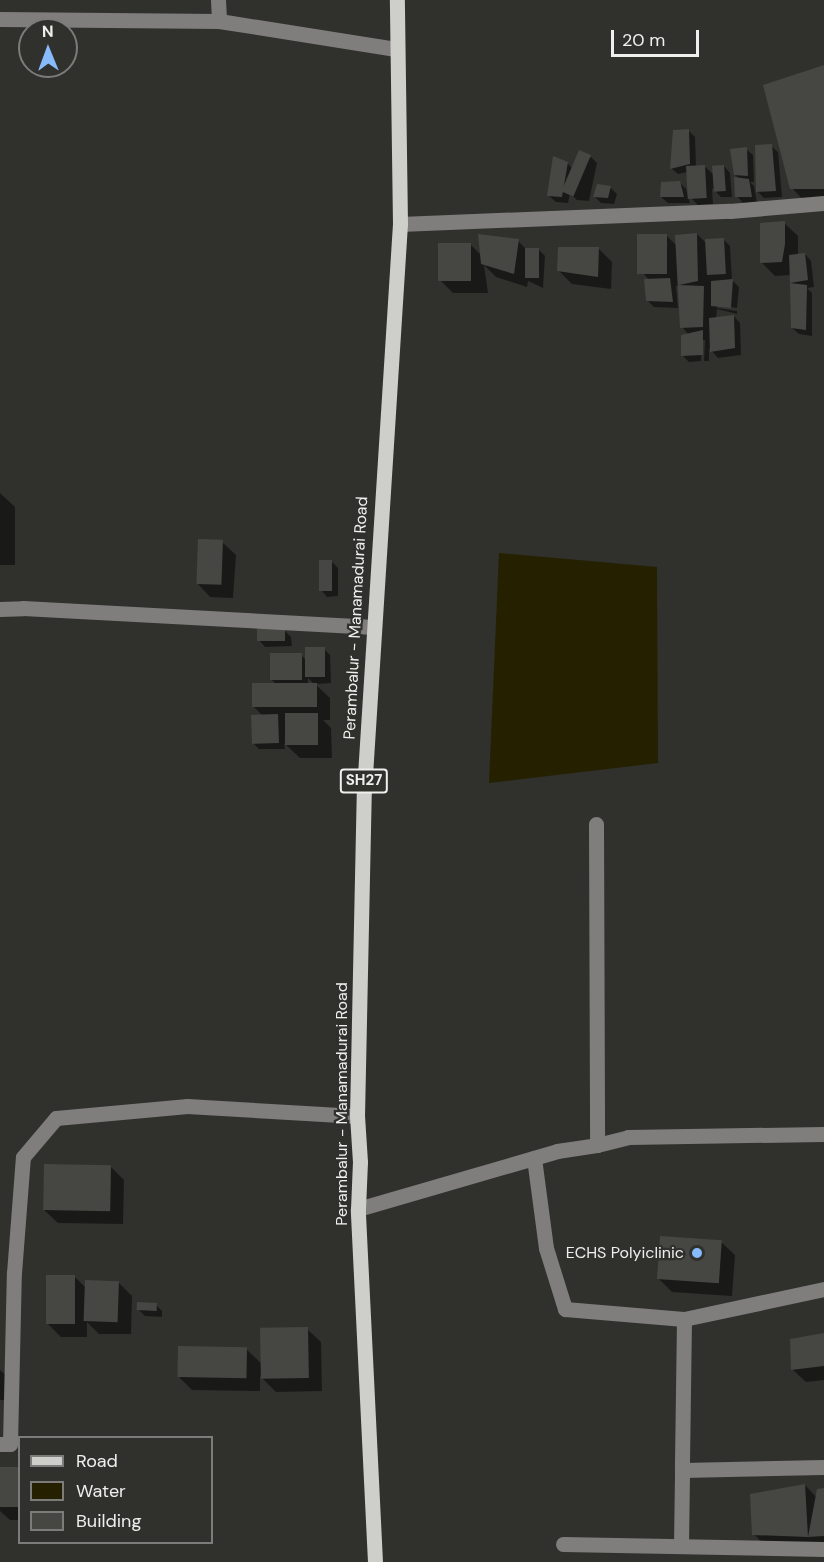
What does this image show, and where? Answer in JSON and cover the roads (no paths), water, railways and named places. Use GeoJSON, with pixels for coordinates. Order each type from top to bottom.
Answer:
{"type":"FeatureCollection","features":[{"type":"Feature","properties":{"kind":"main road","name":"Perambalur - Manamadurai Road"},"geometry":{"type":"LineString","coordinates":[[375,1562],[358,1209],[360,1162],[357,1116],[364,791],[400,224],[396,0]]}},
{"type":"Feature","properties":{"kind":"street"},"geometry":{"type":"LineString","coordinates":[[218,0],[219,21]]}},
{"type":"Feature","properties":{"kind":"street"},"geometry":{"type":"LineString","coordinates":[[0,19],[219,21],[396,49]]}},
{"type":"Feature","properties":{"kind":"street"},"geometry":{"type":"LineString","coordinates":[[400,224],[730,211],[824,203]]}},
{"type":"Feature","properties":{"kind":"street"},"geometry":{"type":"LineString","coordinates":[[0,609],[23,608],[373,627]]}},
{"type":"Feature","properties":{"kind":"street"},"geometry":{"type":"LineString","coordinates":[[596,824],[597,1145]]}},
{"type":"Feature","properties":{"kind":"street"},"geometry":{"type":"LineString","coordinates":[[0,1444],[10,1444],[7,1273],[23,1157],[56,1118],[187,1106],[357,1116]]}},
{"type":"Feature","properties":{"kind":"street"},"geometry":{"type":"LineString","coordinates":[[358,1209],[534,1158],[628,1137],[824,1134]]}},
{"type":"Feature","properties":{"kind":"street"},"geometry":{"type":"LineString","coordinates":[[534,1158],[546,1248],[565,1309],[684,1319],[824,1289]]}},
{"type":"Feature","properties":{"kind":"street"},"geometry":{"type":"LineString","coordinates":[[681,1546],[684,1319]]}},
{"type":"Feature","properties":{"kind":"street"},"geometry":{"type":"LineString","coordinates":[[682,1470],[824,1467]]}},
{"type":"Feature","properties":{"kind":"street"},"geometry":{"type":"LineString","coordinates":[[563,1544],[824,1549]]}},
{"type":"Feature","properties":{"kind":"water"},"geometry":{"type":"Polygon","coordinates":[[[499,553],[657,567],[658,763],[489,783],[499,553]]]}},
{"type":"Feature","properties":{"kind":"place","name":"ECHS Polyiclinic"},"geometry":{"type":"Point","coordinates":[697,1253]}}]}
